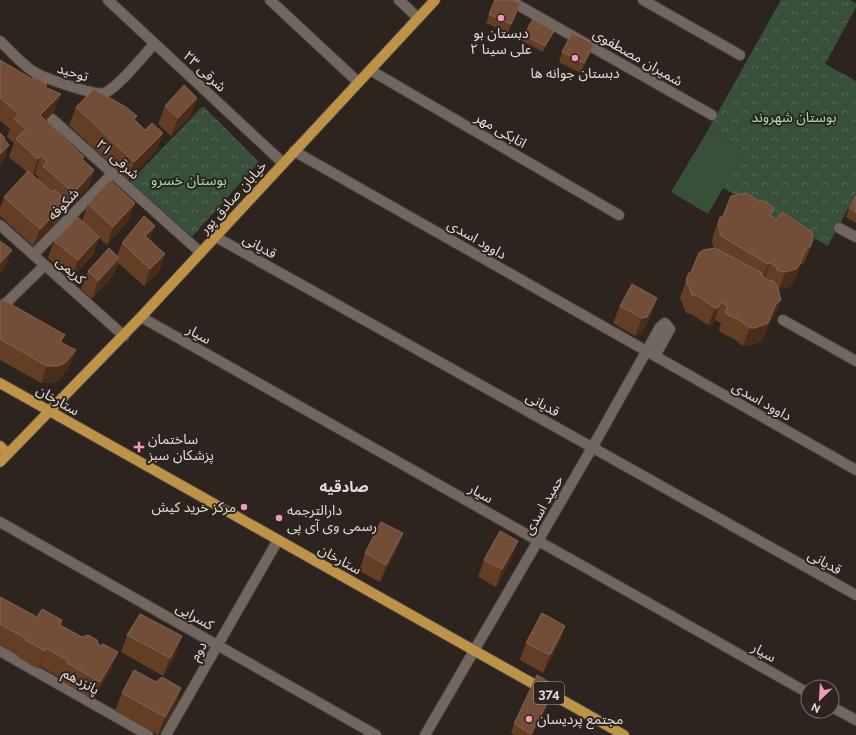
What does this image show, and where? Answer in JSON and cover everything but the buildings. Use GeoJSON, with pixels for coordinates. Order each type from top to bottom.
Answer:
{"type":"FeatureCollection","features":[{"type":"Feature","properties":{"kind":"main road","name":"خیابان صادق پور"},"geometry":{"type":"LineString","coordinates":[[0,462],[124,336],[435,0]]}},
{"type":"Feature","properties":{"kind":"main road","name":"ستارخان"},"geometry":{"type":"LineString","coordinates":[[0,383],[624,735]]}},
{"type":"Feature","properties":{"kind":"main road"},"geometry":{"type":"LineString","coordinates":[[0,446],[8,454]]}},
{"type":"Feature","properties":{"kind":"street","name":"۲۳ شرقی"},"geometry":{"type":"LineString","coordinates":[[108,0],[283,163]]}},
{"type":"Feature","properties":{"kind":"street"},"geometry":{"type":"LineString","coordinates":[[270,0],[358,82]]}},
{"type":"Feature","properties":{"kind":"street"},"geometry":{"type":"LineString","coordinates":[[398,0],[418,18]]}},
{"type":"Feature","properties":{"kind":"street","name":"شمیران مصطفوی"},"geometry":{"type":"LineString","coordinates":[[509,0],[712,115]]}},
{"type":"Feature","properties":{"kind":"street"},"geometry":{"type":"LineString","coordinates":[[643,0],[740,55]]}},
{"type":"Feature","properties":{"kind":"street","name":"توحید"},"geometry":{"type":"LineString","coordinates":[[0,41],[32,71],[43,77],[103,94],[114,88],[154,44]]}},
{"type":"Feature","properties":{"kind":"street","name":"اتابکی مهر"},"geometry":{"type":"LineString","coordinates":[[370,70],[619,215]]}},
{"type":"Feature","properties":{"kind":"street","name":"۲۱ شرقی"},"geometry":{"type":"LineString","coordinates":[[52,119],[201,253]]}},
{"type":"Feature","properties":{"kind":"street","name":"داوود اسدی"},"geometry":{"type":"LineString","coordinates":[[294,151],[856,470]]}},
{"type":"Feature","properties":{"kind":"street","name":"شکوفه"},"geometry":{"type":"LineString","coordinates":[[33,254],[113,173]]}},
{"type":"Feature","properties":{"kind":"street"},"geometry":{"type":"LineString","coordinates":[[839,228],[856,237]]}},
{"type":"Feature","properties":{"kind":"street","name":"کریمی"},"geometry":{"type":"LineString","coordinates":[[2,230],[33,254],[124,336]]}},
{"type":"Feature","properties":{"kind":"street","name":"قدیانی"},"geometry":{"type":"LineString","coordinates":[[216,237],[856,596]]}},
{"type":"Feature","properties":{"kind":"street"},"geometry":{"type":"LineString","coordinates":[[3,306],[45,265]]}},
{"type":"Feature","properties":{"kind":"street","name":"سیار"},"geometry":{"type":"LineString","coordinates":[[141,317],[800,688]]}},
{"type":"Feature","properties":{"kind":"street"},"geometry":{"type":"LineString","coordinates":[[783,320],[856,361]]}},
{"type":"Feature","properties":{"kind":"street","name":"حمید اسدی"},"geometry":{"type":"LineString","coordinates":[[425,735],[592,448],[650,354]]}},
{"type":"Feature","properties":{"kind":"street","name":"کسرایی"},"geometry":{"type":"LineString","coordinates":[[0,522],[376,735]]}},
{"type":"Feature","properties":{"kind":"street","name":"دوم"},"geometry":{"type":"LineString","coordinates":[[166,735],[278,540]]}},
{"type":"Feature","properties":{"kind":"street","name":"پانزدهم"},"geometry":{"type":"LineString","coordinates":[[0,652],[148,735]]}},
{"type":"Feature","properties":{"kind":"street"},"geometry":{"type":"LineString","coordinates":[[840,711],[856,720]]}},
{"type":"Feature","properties":{"kind":"green space","name":"بوستان شهروند"},"geometry":{"type":"Polygon","coordinates":[[[781,0],[850,0],[856,3],[856,7],[825,64],[856,81],[856,193],[828,246],[723,188],[745,151],[708,130],[781,0]]]}},
{"type":"Feature","properties":{"kind":"green space","name":"بوستان خسرو"},"geometry":{"type":"Polygon","coordinates":[[[203,106],[259,162],[191,238],[130,182],[203,106]]]}},
{"type":"Feature","properties":{"kind":"green space"},"geometry":{"type":"Polygon","coordinates":[[[708,130],[745,151],[708,214],[671,192],[708,130]]]}},
{"type":"Feature","properties":{"kind":"place","name":"دبستان بو علی سینا ۲"},"geometry":{"type":"Point","coordinates":[501,18]}},
{"type":"Feature","properties":{"kind":"place","name":"دبستان جوانه ها"},"geometry":{"type":"Point","coordinates":[575,58]}},
{"type":"Feature","properties":{"kind":"place","name":"ساختمان پزشکان سبز"},"geometry":{"type":"Point","coordinates":[139,447]}},
{"type":"Feature","properties":{"kind":"place","name":"مرکز خرید کیش"},"geometry":{"type":"Point","coordinates":[244,507]}},
{"type":"Feature","properties":{"kind":"place","name":"دارالترجمه رسمی وی آی پی"},"geometry":{"type":"Point","coordinates":[279,518]}},
{"type":"Feature","properties":{"kind":"place","name":"مجتمع پردیسان"},"geometry":{"type":"Point","coordinates":[529,719]}},
{"type":"Feature","properties":{"kind":"district","name":"صادقیه"},"geometry":{"type":"Point","coordinates":[344,487]}}]}
